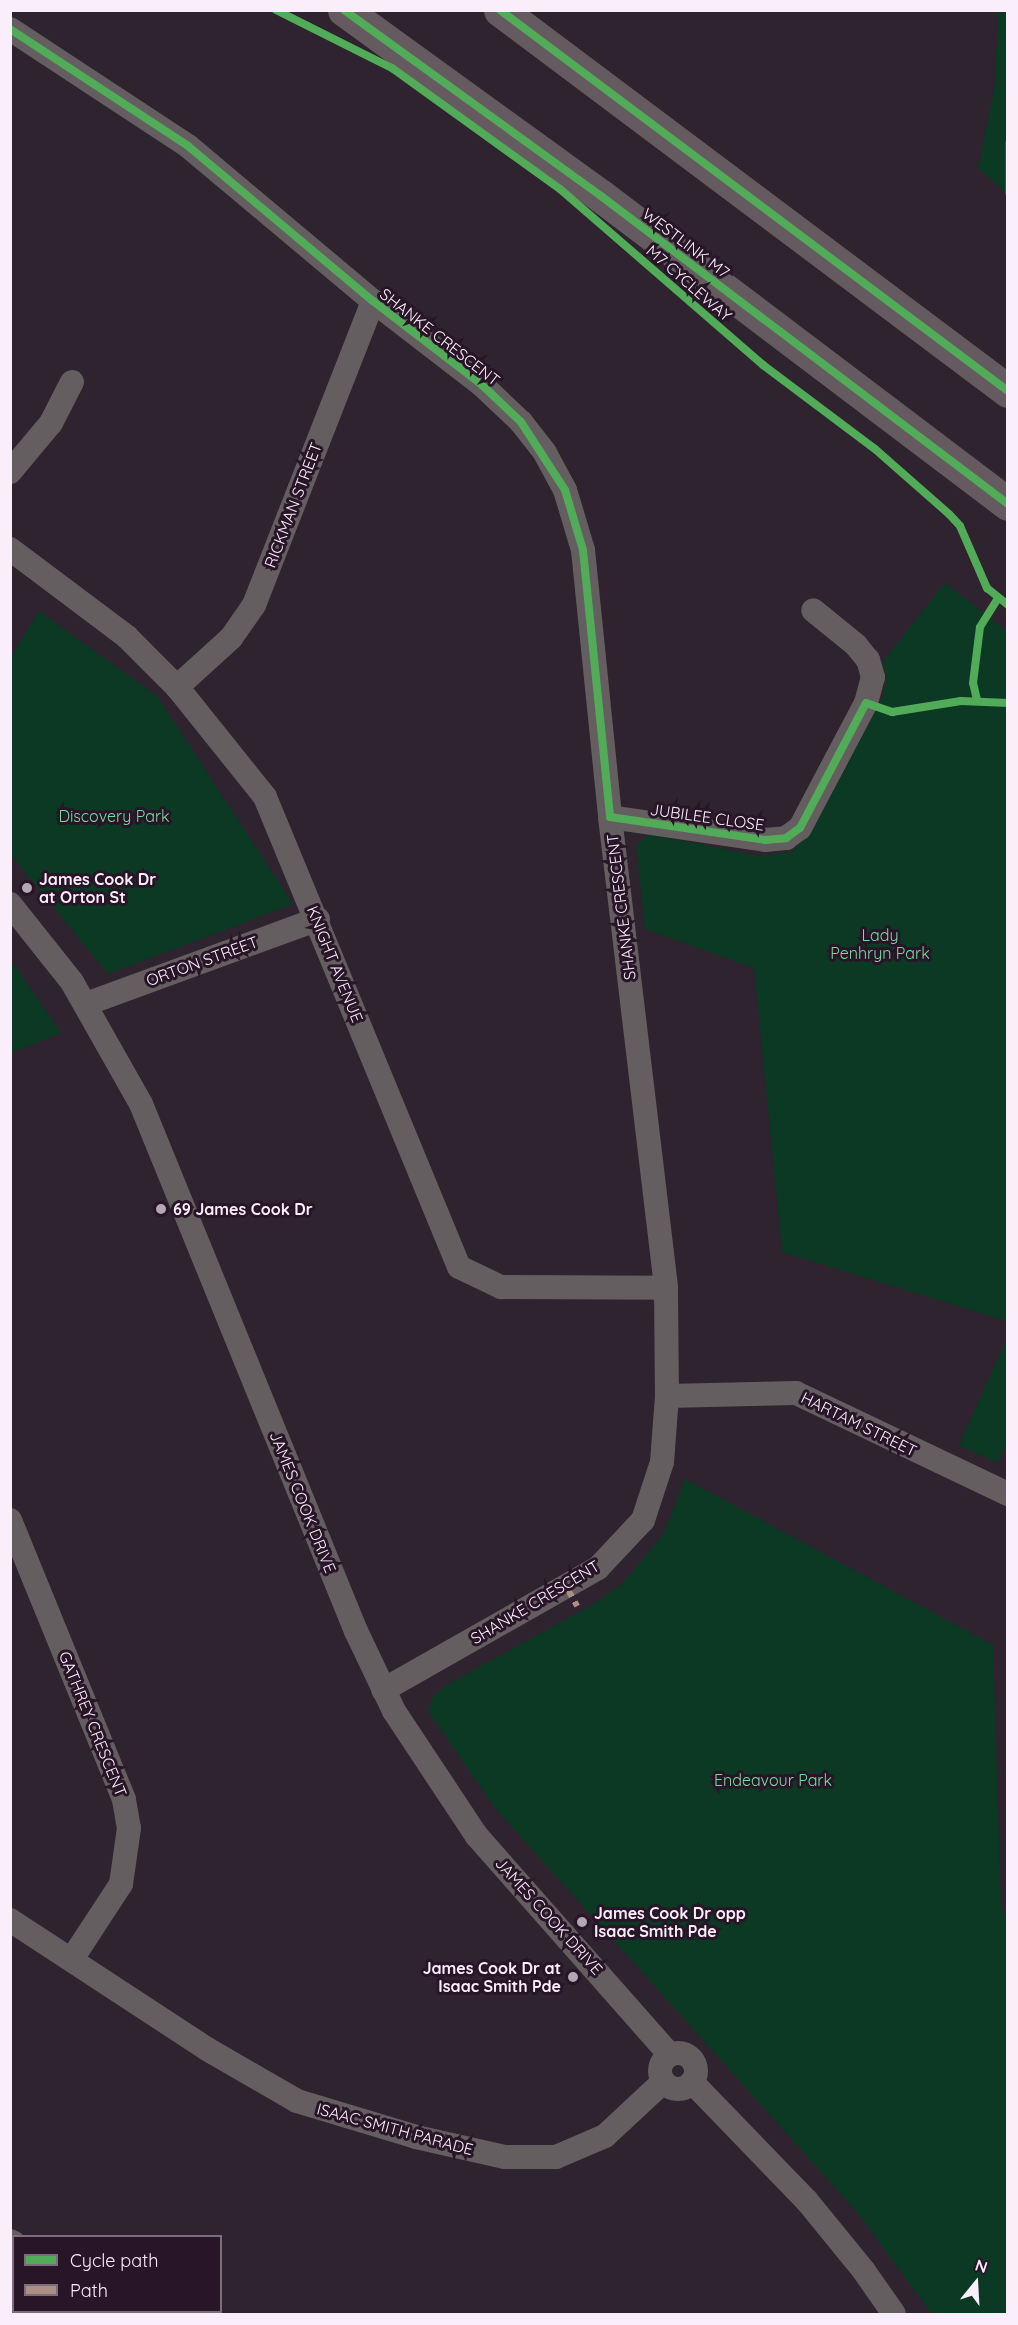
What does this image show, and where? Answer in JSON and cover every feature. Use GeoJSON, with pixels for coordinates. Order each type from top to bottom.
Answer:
{"type":"FeatureCollection","features":[{"type":"Feature","properties":{"kind":"highway","name":"WESTLINK M7"},"geometry":{"type":"LineString","coordinates":[[344,10],[601,196],[998,496]]}},
{"type":"Feature","properties":{"kind":"highway"},"geometry":{"type":"LineString","coordinates":[[500,10],[1005,389]]}},
{"type":"Feature","properties":{"kind":"street","name":"SHANKE CRESCENT"},"geometry":{"type":"LineString","coordinates":[[10,29],[188,146],[373,301],[482,385],[521,422],[565,490],[583,550],[610,817],[666,1288],[667,1396],[662,1462],[643,1521],[598,1568],[383,1690]]}},
{"type":"Feature","properties":{"kind":"street","name":"RICKMAN STREET"},"geometry":{"type":"LineString","coordinates":[[177,687],[231,638],[254,605],[373,301]]}},
{"type":"Feature","properties":{"kind":"street"},"geometry":{"type":"LineString","coordinates":[[10,472],[51,423],[72,382]]}},
{"type":"Feature","properties":{"kind":"street","name":"KNIGHT AVENUE"},"geometry":{"type":"LineString","coordinates":[[10,549],[127,637],[177,687],[265,797],[318,920],[459,1267],[501,1287],[666,1288]]}},
{"type":"Feature","properties":{"kind":"street","name":"JUBILEE CLOSE"},"geometry":{"type":"LineString","coordinates":[[610,817],[765,840],[786,838],[800,828],[866,703],[873,677],[868,660],[856,645],[813,610]]}},
{"type":"Feature","properties":{"kind":"street","name":"JAMES COOK DRIVE"},"geometry":{"type":"LineString","coordinates":[[10,904],[86,1004],[141,1104],[383,1690],[426,1764],[476,1835],[669,2054]]}},
{"type":"Feature","properties":{"kind":"street","name":"ORTON STREET"},"geometry":{"type":"LineString","coordinates":[[86,1004],[318,920]]}},
{"type":"Feature","properties":{"kind":"street","name":"HARTAM STREET"},"geometry":{"type":"LineString","coordinates":[[667,1396],[796,1393],[1008,1494]]}},
{"type":"Feature","properties":{"kind":"street","name":"GATHREY CRESCENT"},"geometry":{"type":"LineString","coordinates":[[10,1520],[124,1800],[129,1828],[121,1884],[72,1959]]}},
{"type":"Feature","properties":{"kind":"street","name":"ISAAC SMITH PARADE"},"geometry":{"type":"LineString","coordinates":[[10,1920],[207,2049],[297,2101],[382,2128],[505,2157],[556,2157],[589,2145],[622,2122],[663,2082]]}},
{"type":"Feature","properties":{"kind":"street"},"geometry":{"type":"LineString","coordinates":[[681,2053],[690,2057],[696,2069],[692,2082],[679,2089],[663,2082],[660,2065],[669,2054],[681,2053]]}},
{"type":"Feature","properties":{"kind":"street"},"geometry":{"type":"LineString","coordinates":[[692,2082],[807,2201],[894,2314]]}},
{"type":"Feature","properties":{"kind":"green space"},"geometry":{"type":"Polygon","coordinates":[[[998,11],[1007,11],[1007,194],[978,168],[995,85],[998,11]]]}},
{"type":"Feature","properties":{"kind":"green space","name":"Lady Penhryn Park"},"geometry":{"type":"Polygon","coordinates":[[[945,583],[1007,631],[1007,1321],[782,1252],[754,968],[645,929],[636,846],[649,834],[759,856],[792,852],[813,830],[883,696],[886,677],[883,661],[945,583]]]}},
{"type":"Feature","properties":{"kind":"green space","name":"Discovery Park"},"geometry":{"type":"Polygon","coordinates":[[[39,611],[157,696],[293,904],[108,974],[11,855],[11,657],[39,611]]]}},
{"type":"Feature","properties":{"kind":"green space"},"geometry":{"type":"Polygon","coordinates":[[[10,959],[61,1033],[11,1053],[10,1053],[10,959]]]}},
{"type":"Feature","properties":{"kind":"green space"},"geometry":{"type":"Polygon","coordinates":[[[1007,1338],[1007,1442],[998,1463],[959,1445],[1007,1338]]]}},
{"type":"Feature","properties":{"kind":"green space","name":"Endeavour Park"},"geometry":{"type":"Polygon","coordinates":[[[685,1479],[993,1645],[1001,1907],[1008,1921],[1007,2314],[932,2314],[857,2212],[494,1807],[428,1711],[433,1697],[446,1685],[590,1606],[621,1585],[663,1535],[685,1479]]]}},
{"type":"Feature","properties":{"kind":"waterway"},"geometry":{"type":"LineString","coordinates":[[1008,143],[1008,193]]}},
{"type":"Feature","properties":{"kind":"marked path"},"geometry":{"type":"LineString","coordinates":[[566,1586],[577,1606]]}},
{"type":"Feature","properties":{"kind":"cycle path","name":"M7 CYCLEWAY"},"geometry":{"type":"LineString","coordinates":[[276,10],[392,68],[560,189],[763,365],[875,449],[949,514],[960,526],[987,588],[1008,605]]}},
{"type":"Feature","properties":{"kind":"cycle path","name":"M7 CYCLEWAY"},"geometry":{"type":"LineString","coordinates":[[344,10],[601,196],[1008,504]]}},
{"type":"Feature","properties":{"kind":"cycle path"},"geometry":{"type":"LineString","coordinates":[[500,10],[1008,391]]}},
{"type":"Feature","properties":{"kind":"cycle path"},"geometry":{"type":"LineString","coordinates":[[10,29],[188,146],[373,301],[482,385],[521,422],[565,490],[583,550],[610,817],[765,840],[786,838],[800,828],[866,703],[892,712],[961,701],[1008,703]]}},
{"type":"Feature","properties":{"kind":"cycle path"},"geometry":{"type":"LineString","coordinates":[[977,700],[973,683],[980,627],[997,600]]}},
{"type":"Feature","properties":{"kind":"place","name":"James Cook Dr at Orton St"},"geometry":{"type":"Point","coordinates":[27,888]}},
{"type":"Feature","properties":{"kind":"place","name":"69 James Cook Dr"},"geometry":{"type":"Point","coordinates":[161,1209]}},
{"type":"Feature","properties":{"kind":"place","name":"James Cook Dr opp Isaac Smith Pde"},"geometry":{"type":"Point","coordinates":[582,1922]}},
{"type":"Feature","properties":{"kind":"place","name":"James Cook Dr at Isaac Smith Pde"},"geometry":{"type":"Point","coordinates":[573,1977]}}]}
